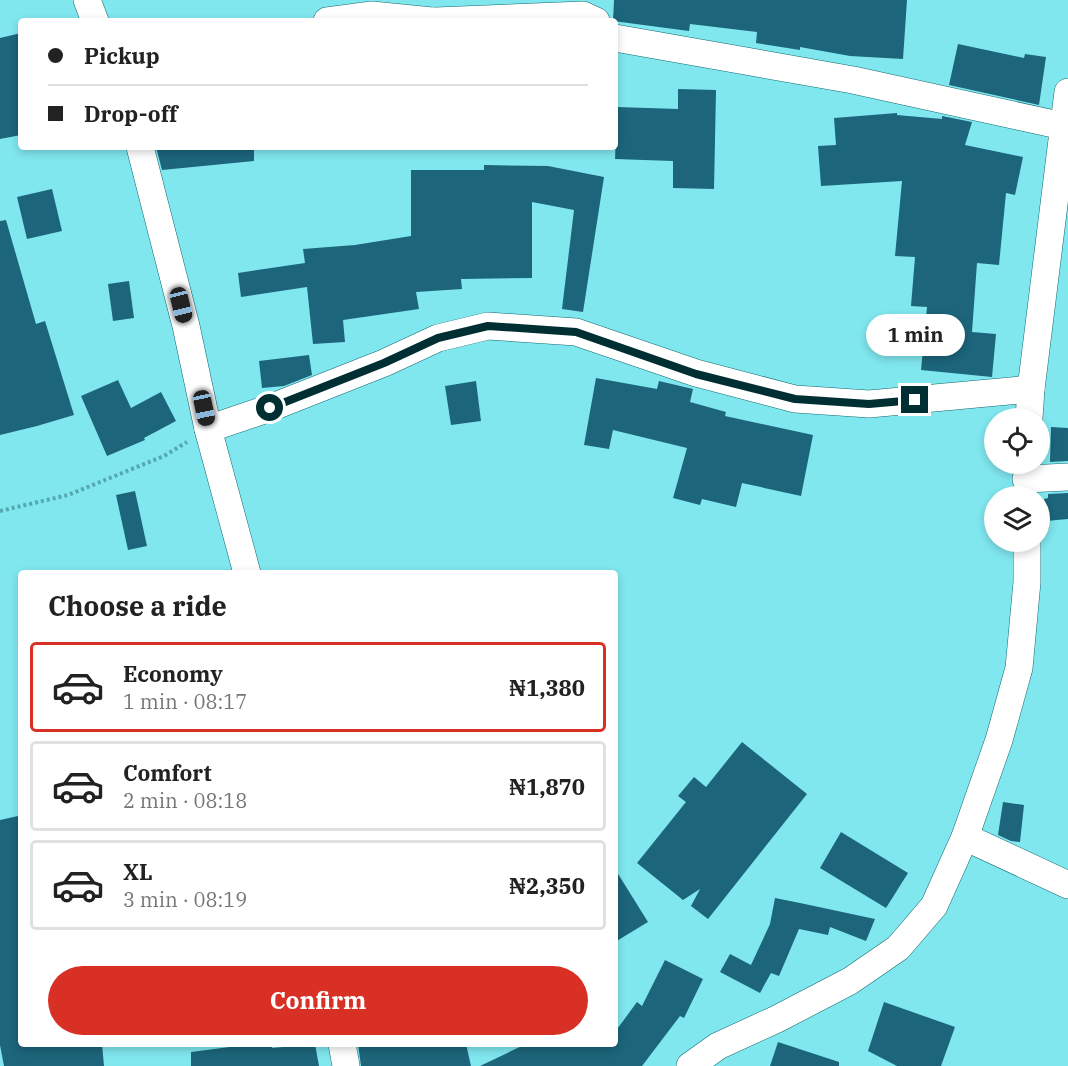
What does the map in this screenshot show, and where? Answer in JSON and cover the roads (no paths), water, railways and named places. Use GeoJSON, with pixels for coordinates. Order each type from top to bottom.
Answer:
{"type":"FeatureCollection","features":[{"type":"Feature","properties":{"kind":"street"},"geometry":{"type":"LineString","coordinates":[[87,0],[94,18]]}},
{"type":"Feature","properties":{"kind":"street"},"geometry":{"type":"LineString","coordinates":[[350,18],[372,15],[403,18]]}},
{"type":"Feature","properties":{"kind":"street"},"geometry":{"type":"LineString","coordinates":[[508,18],[583,15],[590,18]]}},
{"type":"Feature","properties":{"kind":"street"},"geometry":{"type":"LineString","coordinates":[[618,39],[853,80],[1063,126]]}},
{"type":"Feature","properties":{"kind":"street"},"geometry":{"type":"LineString","coordinates":[[1030,408],[1068,92]]}},
{"type":"Feature","properties":{"kind":"street"},"geometry":{"type":"LineString","coordinates":[[141,150],[186,326],[208,429],[246,570]]}},
{"type":"Feature","properties":{"kind":"street"},"geometry":{"type":"LineString","coordinates":[[208,429],[270,408],[384,363],[438,338],[488,326],[576,332],[696,374],[795,399],[869,404],[1031,389]]}},
{"type":"Feature","properties":{"kind":"street"},"geometry":{"type":"LineString","coordinates":[[1026,480],[1068,477]]}},
{"type":"Feature","properties":{"kind":"street"},"geometry":{"type":"LineString","coordinates":[[690,1066],[718,1046],[777,1019],[850,981],[898,948],[934,906],[964,837],[999,740],[1019,668],[1027,582],[1027,552]]}},
{"type":"Feature","properties":{"kind":"street"},"geometry":{"type":"LineString","coordinates":[[964,837],[1068,885]]}},
{"type":"Feature","properties":{"kind":"street"},"geometry":{"type":"LineString","coordinates":[[343,1047],[346,1066]]}}]}
